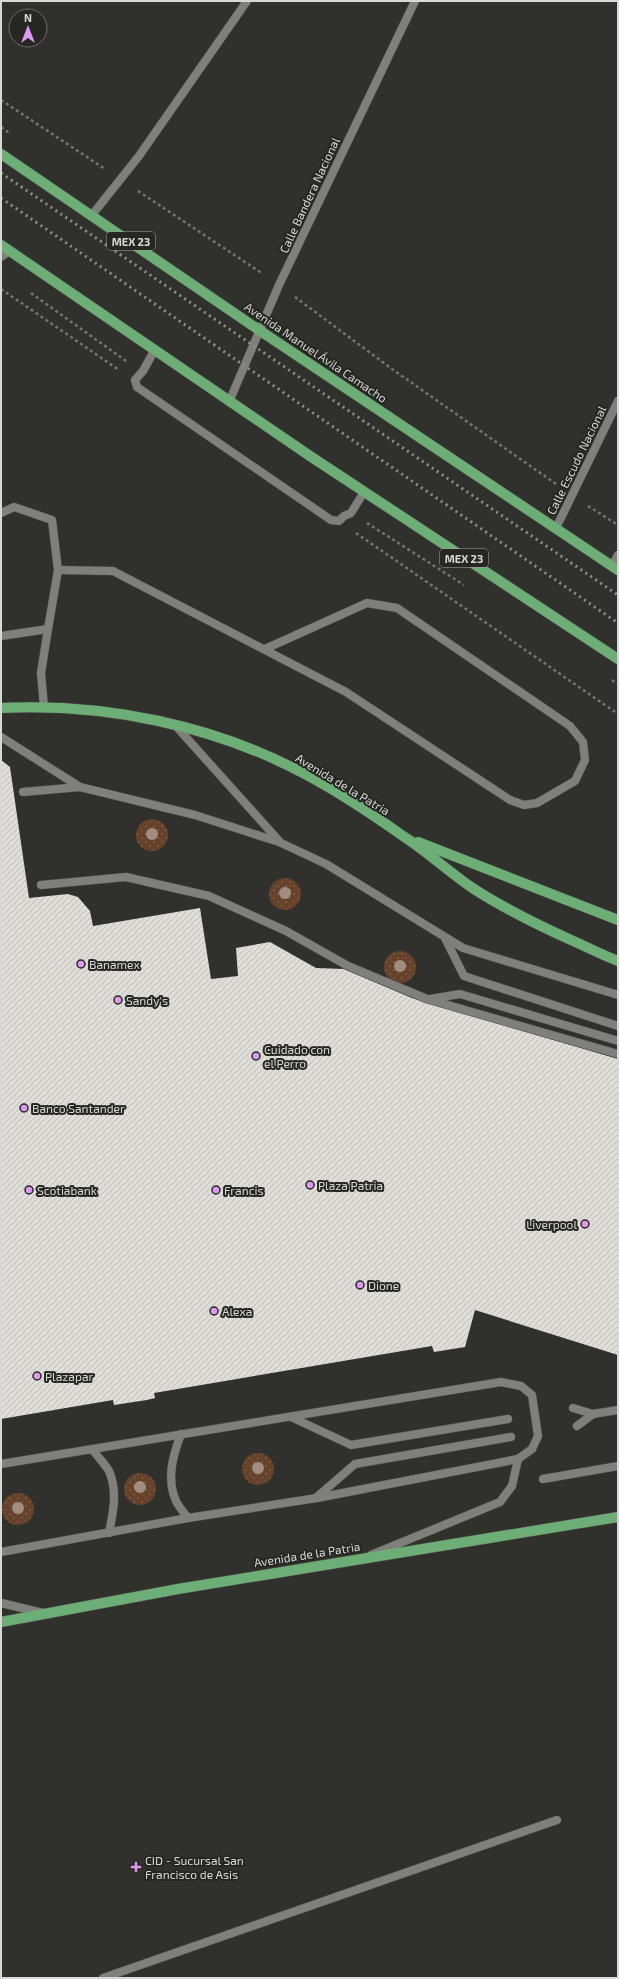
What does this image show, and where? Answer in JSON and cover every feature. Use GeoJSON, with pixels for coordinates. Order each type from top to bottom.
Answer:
{"type":"FeatureCollection","features":[{"type":"Feature","properties":{"kind":"main road","name":"Avenida Manuel Ávila Camacho"},"geometry":{"type":"LineString","coordinates":[[1,154],[259,330],[615,568]]}},
{"type":"Feature","properties":{"kind":"main road","name":"MEX 23"},"geometry":{"type":"LineString","coordinates":[[1,245],[229,402],[618,659]]}},
{"type":"Feature","properties":{"kind":"main road","name":"Avenida de la Patria"},"geometry":{"type":"LineString","coordinates":[[1,708],[44,707],[116,713],[175,725],[248,748],[305,774],[405,837],[474,889],[534,923],[618,961]]}},
{"type":"Feature","properties":{"kind":"main road"},"geometry":{"type":"LineString","coordinates":[[405,837],[618,920]]}},
{"type":"Feature","properties":{"kind":"main road","name":"Avenida de la Patria"},"geometry":{"type":"LineString","coordinates":[[1,1622],[178,1589],[618,1517]]}},
{"type":"Feature","properties":{"kind":"street"},"geometry":{"type":"LineString","coordinates":[[92,215],[119,178],[139,156],[247,1]]}},
{"type":"Feature","properties":{"kind":"street","name":"Calle Bandera Nacional"},"geometry":{"type":"LineString","coordinates":[[229,402],[279,285],[415,1]]}},
{"type":"Feature","properties":{"kind":"street"},"geometry":{"type":"LineString","coordinates":[[1,257],[10,251]]}},
{"type":"Feature","properties":{"kind":"street"},"geometry":{"type":"LineString","coordinates":[[154,350],[143,371],[135,380],[137,387],[332,520],[339,521],[344,516],[351,513],[364,492]]}},
{"type":"Feature","properties":{"kind":"street","name":"Calle Escudo Nacional"},"geometry":{"type":"LineString","coordinates":[[556,528],[618,401]]}},
{"type":"Feature","properties":{"kind":"street"},"geometry":{"type":"LineString","coordinates":[[1,513],[14,507],[52,520],[58,570],[41,673],[44,707]]}},
{"type":"Feature","properties":{"kind":"street"},"geometry":{"type":"LineString","coordinates":[[615,568],[618,555]]}},
{"type":"Feature","properties":{"kind":"street"},"geometry":{"type":"LineString","coordinates":[[58,570],[113,571],[346,692],[510,800],[524,805],[538,803],[575,781],[585,760],[583,742],[570,726],[397,608],[367,603],[265,649]]}},
{"type":"Feature","properties":{"kind":"street"},"geometry":{"type":"LineString","coordinates":[[1,636],[48,629]]}},
{"type":"Feature","properties":{"kind":"street"},"geometry":{"type":"LineString","coordinates":[[175,725],[279,842]]}},
{"type":"Feature","properties":{"kind":"street"},"geometry":{"type":"LineString","coordinates":[[1,738],[80,788]]}},
{"type":"Feature","properties":{"kind":"street"},"geometry":{"type":"LineString","coordinates":[[23,792],[80,788],[195,815],[279,842],[326,864],[463,948],[618,995]]}},
{"type":"Feature","properties":{"kind":"street"},"geometry":{"type":"LineString","coordinates":[[41,885],[126,877],[209,896],[286,931],[348,966],[427,999],[618,1054]]}},
{"type":"Feature","properties":{"kind":"street"},"geometry":{"type":"LineString","coordinates":[[444,937],[464,976],[618,1026]]}},
{"type":"Feature","properties":{"kind":"street"},"geometry":{"type":"LineString","coordinates":[[427,999],[460,994],[618,1041]]}},
{"type":"Feature","properties":{"kind":"street"},"geometry":{"type":"LineString","coordinates":[[1,1464],[501,1382],[521,1386],[532,1395],[538,1436],[532,1449],[518,1459],[317,1498],[188,1518],[1,1552]]}},
{"type":"Feature","properties":{"kind":"street"},"geometry":{"type":"LineString","coordinates":[[573,1408],[593,1414],[618,1410]]}},
{"type":"Feature","properties":{"kind":"street"},"geometry":{"type":"LineString","coordinates":[[576,1426],[593,1414]]}},
{"type":"Feature","properties":{"kind":"street"},"geometry":{"type":"LineString","coordinates":[[291,1417],[352,1445],[508,1419]]}},
{"type":"Feature","properties":{"kind":"street"},"geometry":{"type":"LineString","coordinates":[[181,1434],[172,1459],[172,1483],[176,1500],[188,1518]]}},
{"type":"Feature","properties":{"kind":"street"},"geometry":{"type":"LineString","coordinates":[[317,1498],[355,1464],[511,1437]]}},
{"type":"Feature","properties":{"kind":"street"},"geometry":{"type":"LineString","coordinates":[[92,1449],[109,1471],[114,1492],[114,1508],[109,1533]]}},
{"type":"Feature","properties":{"kind":"street"},"geometry":{"type":"LineString","coordinates":[[363,1558],[500,1502],[512,1486],[518,1459]]}},
{"type":"Feature","properties":{"kind":"street"},"geometry":{"type":"LineString","coordinates":[[543,1479],[618,1466]]}},
{"type":"Feature","properties":{"kind":"street"},"geometry":{"type":"LineString","coordinates":[[1,1603],[44,1614]]}},
{"type":"Feature","properties":{"kind":"street"},"geometry":{"type":"LineString","coordinates":[[103,1978],[557,1820]]}},
{"type":"Feature","properties":{"kind":"path"},"geometry":{"type":"LineString","coordinates":[[1,100],[279,285],[392,369],[572,496],[618,525]]}},
{"type":"Feature","properties":{"kind":"path"},"geometry":{"type":"LineString","coordinates":[[1,289],[135,380]]}},
{"type":"Feature","properties":{"kind":"path"},"geometry":{"type":"LineString","coordinates":[[339,521],[618,714]]}},
{"type":"Feature","properties":{"kind":"shaded area"},"geometry":{"type":"Polygon","coordinates":[[[149,819],[155,819],[165,826],[168,835],[167,841],[161,848],[155,851],[149,851],[139,844],[136,838],[136,832],[143,822],[149,819]]]}},
{"type":"Feature","properties":{"kind":"shaded area"},"geometry":{"type":"Polygon","coordinates":[[[282,878],[288,878],[298,885],[301,894],[300,900],[294,907],[288,910],[282,910],[272,903],[269,897],[269,891],[276,881],[282,878]]]}},
{"type":"Feature","properties":{"kind":"shaded area"},"geometry":{"type":"Polygon","coordinates":[[[397,951],[403,951],[413,958],[416,967],[415,973],[409,980],[403,983],[397,983],[387,976],[384,970],[384,964],[391,954],[397,951]]]}},
{"type":"Feature","properties":{"kind":"shaded area"},"geometry":{"type":"Polygon","coordinates":[[[255,1453],[261,1453],[271,1460],[274,1469],[273,1475],[267,1482],[261,1485],[255,1485],[245,1478],[242,1472],[242,1466],[249,1456],[255,1453]]]}},
{"type":"Feature","properties":{"kind":"shaded area"},"geometry":{"type":"Polygon","coordinates":[[[137,1473],[143,1473],[153,1480],[156,1489],[155,1495],[149,1502],[143,1505],[137,1505],[127,1498],[124,1492],[124,1486],[131,1476],[137,1473]]]}},
{"type":"Feature","properties":{"kind":"shaded area"},"geometry":{"type":"Polygon","coordinates":[[[15,1493],[21,1493],[31,1500],[34,1509],[33,1515],[27,1522],[21,1525],[15,1525],[5,1518],[2,1512],[2,1506],[9,1496],[15,1493]]]}},
{"type":"Feature","properties":{"kind":"building","name":"Plaza Patria"},"geometry":{"type":"Polygon","coordinates":[[[1,760],[10,767],[29,898],[68,894],[78,897],[90,911],[93,926],[200,908],[211,979],[238,976],[236,948],[270,942],[316,968],[344,969],[412,998],[618,1059],[618,1355],[475,1310],[465,1347],[434,1352],[432,1346],[154,1393],[155,1398],[147,1400],[114,1405],[113,1400],[1,1419],[1,760]]]}},
{"type":"Feature","properties":{"kind":"railway"},"geometry":{"type":"LineString","coordinates":[[1,173],[618,595]]}},
{"type":"Feature","properties":{"kind":"railway"},"geometry":{"type":"LineString","coordinates":[[1,198],[618,623]]}},
{"type":"Feature","properties":{"kind":"place","name":"Banamex"},"geometry":{"type":"Point","coordinates":[81,964]}},
{"type":"Feature","properties":{"kind":"place","name":"Sandy's"},"geometry":{"type":"Point","coordinates":[118,1000]}},
{"type":"Feature","properties":{"kind":"place","name":"Cuidado con el Perro"},"geometry":{"type":"Point","coordinates":[256,1056]}},
{"type":"Feature","properties":{"kind":"place","name":"Banco Santander"},"geometry":{"type":"Point","coordinates":[24,1108]}},
{"type":"Feature","properties":{"kind":"place","name":"Plaza Patria"},"geometry":{"type":"Point","coordinates":[310,1185]}},
{"type":"Feature","properties":{"kind":"place","name":"Scotiabank"},"geometry":{"type":"Point","coordinates":[29,1190]}},
{"type":"Feature","properties":{"kind":"place","name":"Francis"},"geometry":{"type":"Point","coordinates":[216,1190]}},
{"type":"Feature","properties":{"kind":"place","name":"Liverpool"},"geometry":{"type":"Point","coordinates":[585,1224]}},
{"type":"Feature","properties":{"kind":"place","name":"Dione"},"geometry":{"type":"Point","coordinates":[360,1285]}},
{"type":"Feature","properties":{"kind":"place","name":"Alexa"},"geometry":{"type":"Point","coordinates":[214,1311]}},
{"type":"Feature","properties":{"kind":"place","name":"Plazapar"},"geometry":{"type":"Point","coordinates":[37,1376]}},
{"type":"Feature","properties":{"kind":"place","name":"CID - Sucursal San Francisco de Asis"},"geometry":{"type":"Point","coordinates":[136,1867]}}]}
